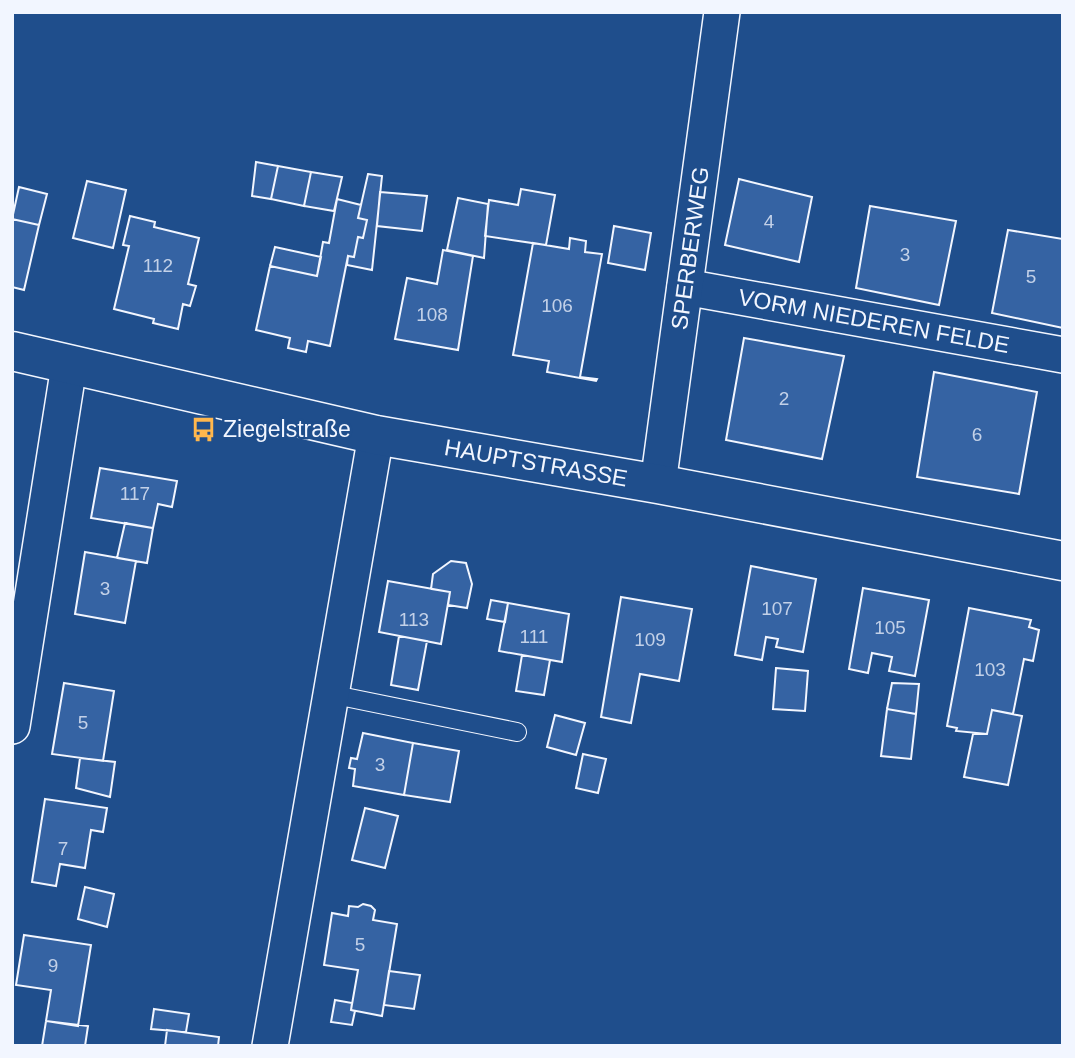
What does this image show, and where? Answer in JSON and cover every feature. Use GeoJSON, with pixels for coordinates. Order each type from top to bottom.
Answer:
{"type":"FeatureCollection","features":[{"type":"Feature","properties":{"kind":"main road","name":"HAUPTSTRASSE"},"geometry":{"type":"LineString","coordinates":[[12,351],[376,435],[658,484],[1063,561]]}},
{"type":"Feature","properties":{"kind":"street","name":"SPERBERWEG"},"geometry":{"type":"LineString","coordinates":[[658,484],[722,12]]}},
{"type":"Feature","properties":{"kind":"street","name":"VORM NIEDEREN FELDE"},"geometry":{"type":"LineString","coordinates":[[685,287],[1063,355]]}},
{"type":"Feature","properties":{"kind":"street"},"geometry":{"type":"LineString","coordinates":[[12,726],[69,366]]}},
{"type":"Feature","properties":{"kind":"street"},"geometry":{"type":"LineString","coordinates":[[270,1046],[376,435]]}},
{"type":"Feature","properties":{"kind":"lane"},"geometry":{"type":"LineString","coordinates":[[330,694],[517,732]]}},
{"type":"Feature","properties":{"kind":"building"},"geometry":{"type":"Polygon","coordinates":[[[256,162],[278,166],[271,199],[252,196],[256,162]]]}},
{"type":"Feature","properties":{"kind":"building"},"geometry":{"type":"Polygon","coordinates":[[[278,166],[311,172],[304,206],[271,199],[278,166]]]}},
{"type":"Feature","properties":{"kind":"building"},"geometry":{"type":"Polygon","coordinates":[[[311,172],[342,177],[334,211],[304,206],[311,172]]]}},
{"type":"Feature","properties":{"kind":"building"},"geometry":{"type":"Polygon","coordinates":[[[368,174],[382,176],[372,270],[347,265],[348,256],[354,257],[358,237],[363,238],[367,220],[358,218],[368,174]]]}},
{"type":"Feature","properties":{"kind":"building"},"geometry":{"type":"Polygon","coordinates":[[[739,179],[812,197],[799,262],[725,245],[739,179]]]}},
{"type":"Feature","properties":{"kind":"building"},"geometry":{"type":"Polygon","coordinates":[[[87,181],[126,190],[113,248],[73,238],[87,181]]]}},
{"type":"Feature","properties":{"kind":"building"},"geometry":{"type":"Polygon","coordinates":[[[19,187],[47,194],[39,225],[12,219],[19,187]]]}},
{"type":"Feature","properties":{"kind":"building"},"geometry":{"type":"Polygon","coordinates":[[[521,189],[555,195],[546,245],[485,236],[489,200],[518,205],[521,189]]]}},
{"type":"Feature","properties":{"kind":"building"},"geometry":{"type":"Polygon","coordinates":[[[380,192],[427,196],[422,231],[377,226],[380,192]]]}},
{"type":"Feature","properties":{"kind":"building"},"geometry":{"type":"Polygon","coordinates":[[[458,198],[488,204],[484,258],[447,250],[458,198]]]}},
{"type":"Feature","properties":{"kind":"building"},"geometry":{"type":"Polygon","coordinates":[[[337,199],[361,205],[358,218],[367,220],[363,238],[358,237],[354,257],[348,256],[330,346],[308,341],[306,352],[288,348],[290,338],[256,330],[270,266],[317,276],[323,242],[329,243],[337,199]]]}},
{"type":"Feature","properties":{"kind":"building"},"geometry":{"type":"Polygon","coordinates":[[[870,206],[956,221],[939,305],[856,288],[870,206]]]}},
{"type":"Feature","properties":{"kind":"building"},"geometry":{"type":"Polygon","coordinates":[[[130,216],[155,222],[154,227],[199,238],[188,284],[196,286],[190,306],[183,304],[178,329],[153,323],[154,319],[114,309],[129,246],[123,245],[130,216]]]}},
{"type":"Feature","properties":{"kind":"building"},"geometry":{"type":"Polygon","coordinates":[[[12,219],[39,225],[24,290],[12,287],[12,219]]]}},
{"type":"Feature","properties":{"kind":"building"},"geometry":{"type":"Polygon","coordinates":[[[614,226],[651,233],[645,270],[608,263],[614,226]]]}},
{"type":"Feature","properties":{"kind":"building"},"geometry":{"type":"Polygon","coordinates":[[[1008,230],[1063,239],[1063,328],[992,313],[1008,230]]]}},
{"type":"Feature","properties":{"kind":"building"},"geometry":{"type":"Polygon","coordinates":[[[570,238],[586,241],[585,252],[602,254],[580,377],[597,379],[596,381],[547,372],[549,361],[513,355],[533,243],[569,249],[570,238]]]}},
{"type":"Feature","properties":{"kind":"building"},"geometry":{"type":"Polygon","coordinates":[[[275,247],[321,257],[317,276],[270,266],[275,247]]]}},
{"type":"Feature","properties":{"kind":"building"},"geometry":{"type":"Polygon","coordinates":[[[443,250],[473,256],[458,350],[395,339],[407,278],[437,284],[443,250]]]}},
{"type":"Feature","properties":{"kind":"building"},"geometry":{"type":"Polygon","coordinates":[[[744,338],[844,356],[822,459],[726,440],[744,338]]]}},
{"type":"Feature","properties":{"kind":"building"},"geometry":{"type":"Polygon","coordinates":[[[934,372],[1037,392],[1019,494],[917,477],[934,372]]]}},
{"type":"Feature","properties":{"kind":"building"},"geometry":{"type":"Polygon","coordinates":[[[100,468],[177,481],[172,507],[158,504],[153,528],[91,518],[100,468]]]}},
{"type":"Feature","properties":{"kind":"building"},"geometry":{"type":"Polygon","coordinates":[[[125,523],[153,528],[147,563],[117,558],[125,523]]]}},
{"type":"Feature","properties":{"kind":"building"},"geometry":{"type":"Polygon","coordinates":[[[85,552],[136,561],[125,623],[75,614],[85,552]]]}},
{"type":"Feature","properties":{"kind":"building"},"geometry":{"type":"Polygon","coordinates":[[[451,561],[466,563],[472,584],[467,608],[448,605],[450,592],[431,589],[433,574],[451,561]]]}},
{"type":"Feature","properties":{"kind":"building"},"geometry":{"type":"Polygon","coordinates":[[[751,566],[816,579],[803,652],[776,647],[778,639],[766,637],[762,660],[735,655],[751,566]]]}},
{"type":"Feature","properties":{"kind":"building"},"geometry":{"type":"Polygon","coordinates":[[[388,581],[450,592],[441,644],[379,632],[388,581]]]}},
{"type":"Feature","properties":{"kind":"building"},"geometry":{"type":"Polygon","coordinates":[[[863,588],[929,600],[915,676],[889,671],[892,657],[872,653],[868,673],[849,669],[863,588]]]}},
{"type":"Feature","properties":{"kind":"building"},"geometry":{"type":"Polygon","coordinates":[[[621,597],[692,609],[679,681],[640,674],[631,723],[601,717],[621,597]]]}},
{"type":"Feature","properties":{"kind":"building"},"geometry":{"type":"Polygon","coordinates":[[[491,600],[508,603],[505,622],[487,619],[491,600]]]}},
{"type":"Feature","properties":{"kind":"building"},"geometry":{"type":"Polygon","coordinates":[[[508,603],[569,614],[562,662],[499,651],[508,603]]]}},
{"type":"Feature","properties":{"kind":"building"},"geometry":{"type":"Polygon","coordinates":[[[969,608],[1031,620],[1029,627],[1039,630],[1033,661],[1024,659],[1013,714],[992,710],[987,734],[956,731],[957,728],[947,726],[969,608]]]}},
{"type":"Feature","properties":{"kind":"building"},"geometry":{"type":"Polygon","coordinates":[[[399,636],[427,641],[418,690],[391,685],[399,636]]]}},
{"type":"Feature","properties":{"kind":"building"},"geometry":{"type":"Polygon","coordinates":[[[522,655],[550,660],[544,695],[516,691],[522,655]]]}},
{"type":"Feature","properties":{"kind":"building"},"geometry":{"type":"Polygon","coordinates":[[[776,668],[808,671],[805,711],[773,709],[776,668]]]}},
{"type":"Feature","properties":{"kind":"building"},"geometry":{"type":"Polygon","coordinates":[[[64,683],[114,691],[103,761],[52,754],[64,683]]]}},
{"type":"Feature","properties":{"kind":"building"},"geometry":{"type":"Polygon","coordinates":[[[892,683],[919,684],[916,714],[887,709],[892,683]]]}},
{"type":"Feature","properties":{"kind":"building"},"geometry":{"type":"Polygon","coordinates":[[[887,709],[916,714],[911,759],[881,756],[887,709]]]}},
{"type":"Feature","properties":{"kind":"building"},"geometry":{"type":"Polygon","coordinates":[[[992,710],[1022,716],[1008,785],[964,777],[973,734],[987,734],[992,710]]]}},
{"type":"Feature","properties":{"kind":"building"},"geometry":{"type":"Polygon","coordinates":[[[555,715],[585,723],[576,755],[547,747],[555,715]]]}},
{"type":"Feature","properties":{"kind":"building"},"geometry":{"type":"Polygon","coordinates":[[[363,733],[413,743],[404,795],[353,786],[355,769],[349,768],[351,758],[357,759],[363,733]]]}},
{"type":"Feature","properties":{"kind":"building"},"geometry":{"type":"Polygon","coordinates":[[[413,743],[459,751],[450,802],[404,795],[413,743]]]}},
{"type":"Feature","properties":{"kind":"building"},"geometry":{"type":"Polygon","coordinates":[[[583,754],[606,759],[598,793],[576,788],[583,754]]]}},
{"type":"Feature","properties":{"kind":"building"},"geometry":{"type":"Polygon","coordinates":[[[80,758],[115,762],[110,797],[76,788],[80,758]]]}},
{"type":"Feature","properties":{"kind":"building"},"geometry":{"type":"Polygon","coordinates":[[[45,799],[107,808],[103,832],[91,830],[85,868],[60,864],[56,886],[32,882],[45,799]]]}},
{"type":"Feature","properties":{"kind":"building"},"geometry":{"type":"Polygon","coordinates":[[[365,808],[398,816],[385,868],[352,860],[365,808]]]}},
{"type":"Feature","properties":{"kind":"building"},"geometry":{"type":"Polygon","coordinates":[[[85,887],[114,894],[107,927],[78,919],[85,887]]]}},
{"type":"Feature","properties":{"kind":"building"},"geometry":{"type":"Polygon","coordinates":[[[363,904],[375,910],[373,920],[397,924],[382,1016],[351,1010],[358,970],[324,965],[332,913],[348,916],[349,906],[358,907],[363,904]]]}},
{"type":"Feature","properties":{"kind":"building"},"geometry":{"type":"Polygon","coordinates":[[[24,935],[91,945],[78,1026],[46,1021],[51,990],[16,985],[24,935]]]}},
{"type":"Feature","properties":{"kind":"building"},"geometry":{"type":"Polygon","coordinates":[[[389,971],[420,975],[414,1009],[384,1005],[389,971]]]}},
{"type":"Feature","properties":{"kind":"building"},"geometry":{"type":"Polygon","coordinates":[[[335,1000],[352,1003],[351,1010],[355,1011],[352,1025],[331,1022],[335,1000]]]}},
{"type":"Feature","properties":{"kind":"building"},"geometry":{"type":"Polygon","coordinates":[[[154,1009],[189,1014],[186,1032],[151,1029],[154,1009]]]}},
{"type":"Feature","properties":{"kind":"building"},"geometry":{"type":"Polygon","coordinates":[[[46,1021],[88,1026],[85,1046],[42,1046],[46,1021]]]}},
{"type":"Feature","properties":{"kind":"building"},"geometry":{"type":"Polygon","coordinates":[[[167,1030],[219,1037],[218,1046],[165,1046],[167,1030]]]}},
{"type":"Feature","properties":{"kind":"place","name":"Ziegelstraße"},"geometry":{"type":"Point","coordinates":[203,429]}}]}
